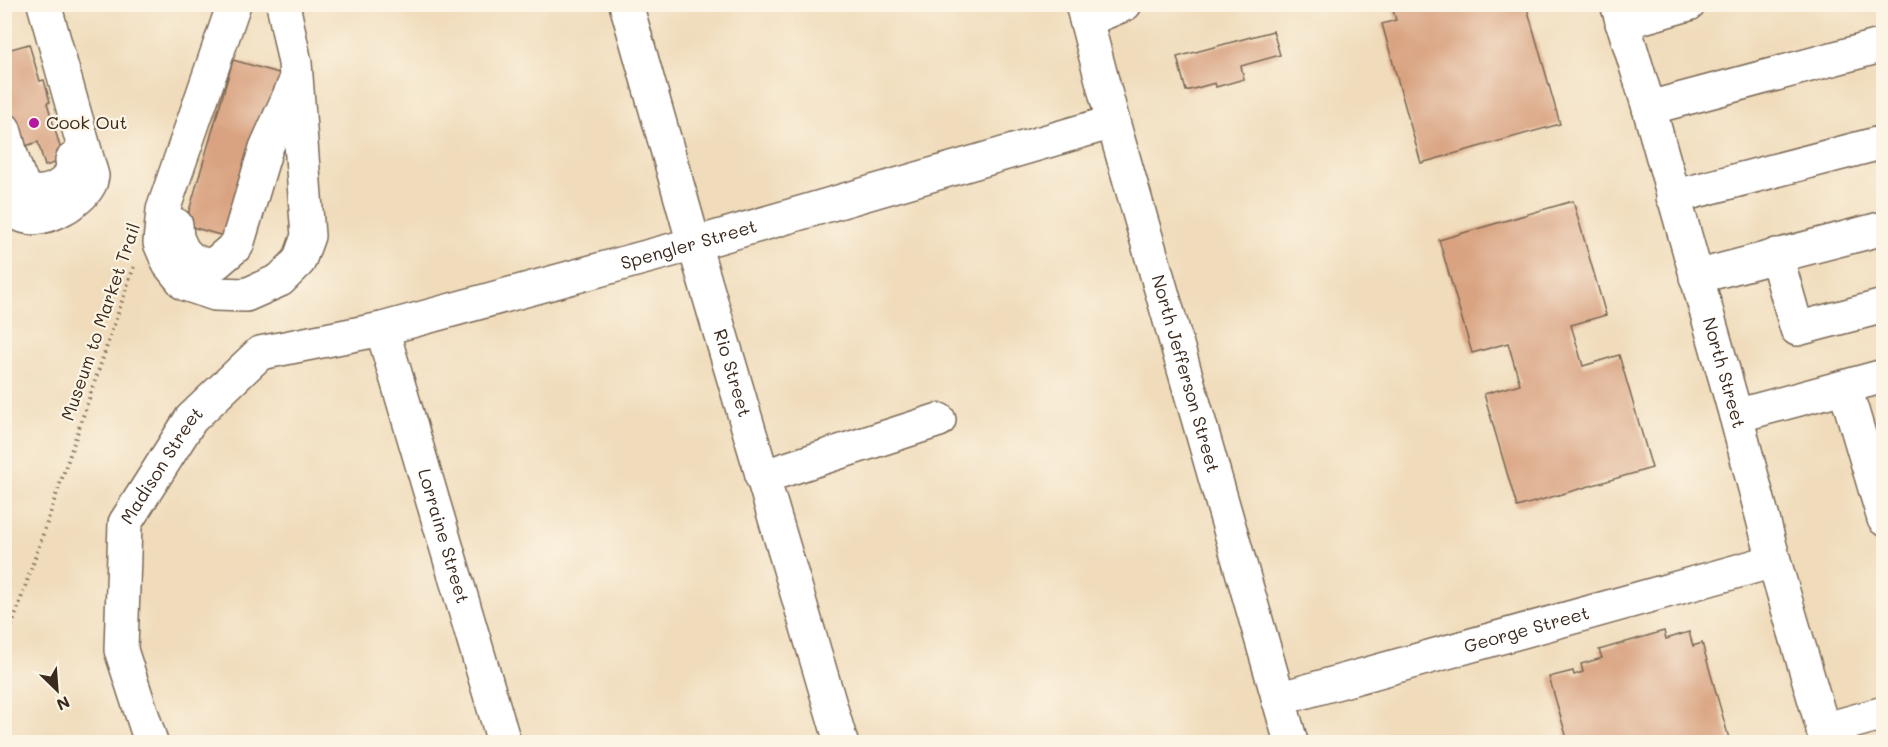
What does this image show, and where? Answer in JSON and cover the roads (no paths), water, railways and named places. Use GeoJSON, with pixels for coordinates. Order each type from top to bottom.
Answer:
{"type":"FeatureCollection","features":[{"type":"Feature","properties":{"kind":"street"},"geometry":{"type":"LineString","coordinates":[[234,4],[163,210],[160,243],[169,264],[185,284],[215,294],[246,295],[280,280],[298,261],[308,237],[297,80],[283,4]]}},
{"type":"Feature","properties":{"kind":"street","name":"Rio Street"},"geometry":{"type":"LineString","coordinates":[[626,4],[694,244],[841,742]]}},
{"type":"Feature","properties":{"kind":"street"},"geometry":{"type":"LineString","coordinates":[[1084,12],[1125,4]]}},
{"type":"Feature","properties":{"kind":"street"},"geometry":{"type":"LineString","coordinates":[[1620,14],[1689,4]]}},
{"type":"Feature","properties":{"kind":"street"},"geometry":{"type":"LineString","coordinates":[[4,129],[24,186],[31,191],[40,192],[65,183],[74,167],[39,40],[46,12]]}},
{"type":"Feature","properties":{"kind":"street"},"geometry":{"type":"LineString","coordinates":[[4,184],[17,213],[29,218],[43,217],[62,209],[80,196],[89,186],[92,176],[46,12]]}},
{"type":"Feature","properties":{"kind":"street","name":"North Jefferson Street"},"geometry":{"type":"LineString","coordinates":[[1084,12],[1113,122],[1291,742]]}},
{"type":"Feature","properties":{"kind":"street","name":"North Street"},"geometry":{"type":"LineString","coordinates":[[1620,14],[1825,736]]}},
{"type":"Feature","properties":{"kind":"street"},"geometry":{"type":"LineString","coordinates":[[1648,108],[1884,45]]}},
{"type":"Feature","properties":{"kind":"street"},"geometry":{"type":"LineString","coordinates":[[174,175],[177,238],[180,245],[191,259],[204,265],[216,263],[237,245],[266,148],[297,80]]}},
{"type":"Feature","properties":{"kind":"street","name":"Spengler Street"},"geometry":{"type":"LineString","coordinates":[[260,353],[382,329],[694,244],[1113,122]]}},
{"type":"Feature","properties":{"kind":"street"},"geometry":{"type":"LineString","coordinates":[[1673,197],[1884,142]]}},
{"type":"Feature","properties":{"kind":"street"},"geometry":{"type":"LineString","coordinates":[[1696,277],[1884,228]]}},
{"type":"Feature","properties":{"kind":"street"},"geometry":{"type":"LineString","coordinates":[[1776,255],[1797,329],[1884,306]]}},
{"type":"Feature","properties":{"kind":"street","name":"Lorraine Street"},"geometry":{"type":"LineString","coordinates":[[382,329],[504,742]]}},
{"type":"Feature","properties":{"kind":"street","name":"Madison Street"},"geometry":{"type":"LineString","coordinates":[[151,742],[121,650],[125,523],[191,419],[260,353]]}},
{"type":"Feature","properties":{"kind":"street"},"geometry":{"type":"LineString","coordinates":[[1736,417],[1884,376]]}},
{"type":"Feature","properties":{"kind":"street"},"geometry":{"type":"LineString","coordinates":[[1845,387],[1884,519]]}},
{"type":"Feature","properties":{"kind":"street"},"geometry":{"type":"LineString","coordinates":[[762,477],[939,420]]}},
{"type":"Feature","properties":{"kind":"street","name":"George Street"},"geometry":{"type":"LineString","coordinates":[[1278,699],[1774,561]]}},
{"type":"Feature","properties":{"kind":"street"},"geometry":{"type":"LineString","coordinates":[[1825,736],[1884,713]]}},
{"type":"Feature","properties":{"kind":"place","name":"Cook Out"},"geometry":{"type":"Point","coordinates":[34,123]}}]}
